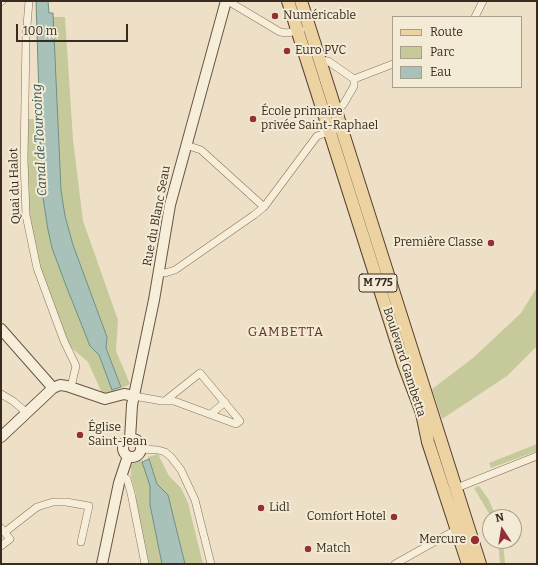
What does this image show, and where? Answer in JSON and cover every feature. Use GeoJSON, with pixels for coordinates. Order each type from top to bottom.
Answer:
{"type":"FeatureCollection","features":[{"type":"Feature","properties":{"kind":"main road","name":"Boulevard Gambetta"},"geometry":{"type":"LineString","coordinates":[[288,1],[404,365],[423,416],[427,438],[468,564]]}},
{"type":"Feature","properties":{"kind":"main road","name":"Boulevard Gambetta"},"geometry":{"type":"LineString","coordinates":[[301,1],[480,564]]}},
{"type":"Feature","properties":{"kind":"street","name":"Quai du Halot"},"geometry":{"type":"LineString","coordinates":[[29,1],[26,38],[24,160],[27,226],[37,268],[64,341],[75,362],[76,370],[71,387]]}},
{"type":"Feature","properties":{"kind":"street"},"geometry":{"type":"LineString","coordinates":[[227,1],[280,32],[286,33],[310,27]]}},
{"type":"Feature","properties":{"kind":"street","name":"Rue du Blanc Seau"},"geometry":{"type":"LineString","coordinates":[[130,439],[134,396],[159,272],[170,204],[227,1]]}},
{"type":"Feature","properties":{"kind":"street"},"geometry":{"type":"LineString","coordinates":[[476,16],[483,1]]}},
{"type":"Feature","properties":{"kind":"street"},"geometry":{"type":"LineString","coordinates":[[320,60],[328,61],[354,79]]}},
{"type":"Feature","properties":{"kind":"street"},"geometry":{"type":"LineString","coordinates":[[354,79],[392,64]]}},
{"type":"Feature","properties":{"kind":"street"},"geometry":{"type":"LineString","coordinates":[[336,109],[343,105],[354,86],[354,79]]}},
{"type":"Feature","properties":{"kind":"street"},"geometry":{"type":"LineString","coordinates":[[159,272],[166,273],[175,270],[264,207],[317,136],[342,127]]}},
{"type":"Feature","properties":{"kind":"street"},"geometry":{"type":"LineString","coordinates":[[186,145],[201,150],[264,207]]}},
{"type":"Feature","properties":{"kind":"street"},"geometry":{"type":"LineString","coordinates":[[1,329],[53,388]]}},
{"type":"Feature","properties":{"kind":"street"},"geometry":{"type":"LineString","coordinates":[[1,437],[53,388],[60,386],[71,387],[105,399],[120,395],[174,401],[236,424],[240,421],[200,373],[166,400]]}},
{"type":"Feature","properties":{"kind":"street"},"geometry":{"type":"LineString","coordinates":[[1,394],[13,401],[27,413]]}},
{"type":"Feature","properties":{"kind":"street"},"geometry":{"type":"LineString","coordinates":[[211,414],[225,402]]}},
{"type":"Feature","properties":{"kind":"street"},"geometry":{"type":"LineString","coordinates":[[130,439],[138,442],[141,449],[138,456],[128,456],[124,454],[123,447],[130,439]]}},
{"type":"Feature","properties":{"kind":"street"},"geometry":{"type":"LineString","coordinates":[[141,449],[165,452],[181,470],[195,500],[211,564]]}},
{"type":"Feature","properties":{"kind":"street"},"geometry":{"type":"LineString","coordinates":[[102,564],[121,475],[128,456]]}},
{"type":"Feature","properties":{"kind":"street"},"geometry":{"type":"LineString","coordinates":[[444,493],[537,456]]}},
{"type":"Feature","properties":{"kind":"street"},"geometry":{"type":"LineString","coordinates":[[121,475],[127,479],[131,493],[145,564]]}},
{"type":"Feature","properties":{"kind":"street"},"geometry":{"type":"LineString","coordinates":[[1,546],[10,539],[3,530],[37,507],[47,503],[66,502],[89,506],[82,542]]}},
{"type":"Feature","properties":{"kind":"street"},"geometry":{"type":"LineString","coordinates":[[394,564],[456,529],[468,524]]}},
{"type":"Feature","properties":{"kind":"green space"},"geometry":{"type":"Polygon","coordinates":[[[53,17],[65,17],[73,140],[83,221],[118,320],[116,351],[130,384],[122,388],[106,348],[107,337],[73,245],[65,216],[61,190],[53,17]]]}},
{"type":"Feature","properties":{"kind":"green space"},"geometry":{"type":"Polygon","coordinates":[[[26,119],[39,119],[42,191],[52,248],[90,346],[99,355],[113,391],[106,394],[102,393],[88,362],[66,343],[44,284],[29,223],[26,119]]]}},
{"type":"Feature","properties":{"kind":"green space"},"geometry":{"type":"Polygon","coordinates":[[[537,287],[537,346],[507,376],[442,419],[432,389],[473,358],[521,313],[537,287]]]}},
{"type":"Feature","properties":{"kind":"green space"},"geometry":{"type":"Polygon","coordinates":[[[537,444],[537,451],[491,468],[489,463],[537,444]]]}},
{"type":"Feature","properties":{"kind":"green space"},"geometry":{"type":"Polygon","coordinates":[[[158,454],[169,476],[181,488],[188,503],[203,564],[185,564],[168,495],[157,484],[148,457],[158,454]]]}},
{"type":"Feature","properties":{"kind":"green space"},"geometry":{"type":"Polygon","coordinates":[[[141,459],[150,486],[150,505],[162,564],[146,564],[135,503],[136,494],[131,477],[131,466],[134,461],[141,459]]]}},
{"type":"Feature","properties":{"kind":"green space"},"geometry":{"type":"Polygon","coordinates":[[[479,486],[489,500],[493,509],[486,509],[474,488],[479,486]]]}},
{"type":"Feature","properties":{"kind":"green space"},"geometry":{"type":"Polygon","coordinates":[[[499,549],[504,549],[505,564],[500,564],[499,549]]]}},
{"type":"Feature","properties":{"kind":"water"},"geometry":{"type":"Polygon","coordinates":[[[36,1],[48,1],[49,13],[53,13],[61,190],[65,216],[73,245],[107,337],[106,348],[121,387],[112,390],[99,355],[90,346],[52,248],[48,230],[42,191],[36,1]]]}},
{"type":"Feature","properties":{"kind":"water"},"geometry":{"type":"Polygon","coordinates":[[[149,459],[157,484],[168,495],[185,564],[162,564],[150,505],[150,486],[142,462],[149,459]]]}},
{"type":"Feature","properties":{"kind":"place","name":"Numéricable"},"geometry":{"type":"Point","coordinates":[275,16]}},
{"type":"Feature","properties":{"kind":"place","name":"Euro PVC"},"geometry":{"type":"Point","coordinates":[287,51]}},
{"type":"Feature","properties":{"kind":"place","name":"École primaire privée Saint-Raphael"},"geometry":{"type":"Point","coordinates":[253,119]}},
{"type":"Feature","properties":{"kind":"place","name":"Première Classe"},"geometry":{"type":"Point","coordinates":[491,243]}},
{"type":"Feature","properties":{"kind":"place","name":"Église Saint-Jean"},"geometry":{"type":"Point","coordinates":[80,435]}},
{"type":"Feature","properties":{"kind":"place","name":"Lidl"},"geometry":{"type":"Point","coordinates":[261,508]}},
{"type":"Feature","properties":{"kind":"place","name":"Comfort Hotel"},"geometry":{"type":"Point","coordinates":[394,517]}},
{"type":"Feature","properties":{"kind":"place","name":"Mercure"},"geometry":{"type":"Point","coordinates":[475,540]}},
{"type":"Feature","properties":{"kind":"place","name":"Match"},"geometry":{"type":"Point","coordinates":[308,549]}},
{"type":"Feature","properties":{"kind":"district","name":"GAMBETTA"},"geometry":{"type":"Point","coordinates":[286,332]}},
{"type":"Feature","properties":{"kind":"water label","name":"Canal de Tourcoing"},"geometry":{"type":"Point","coordinates":[40,140]}}]}
